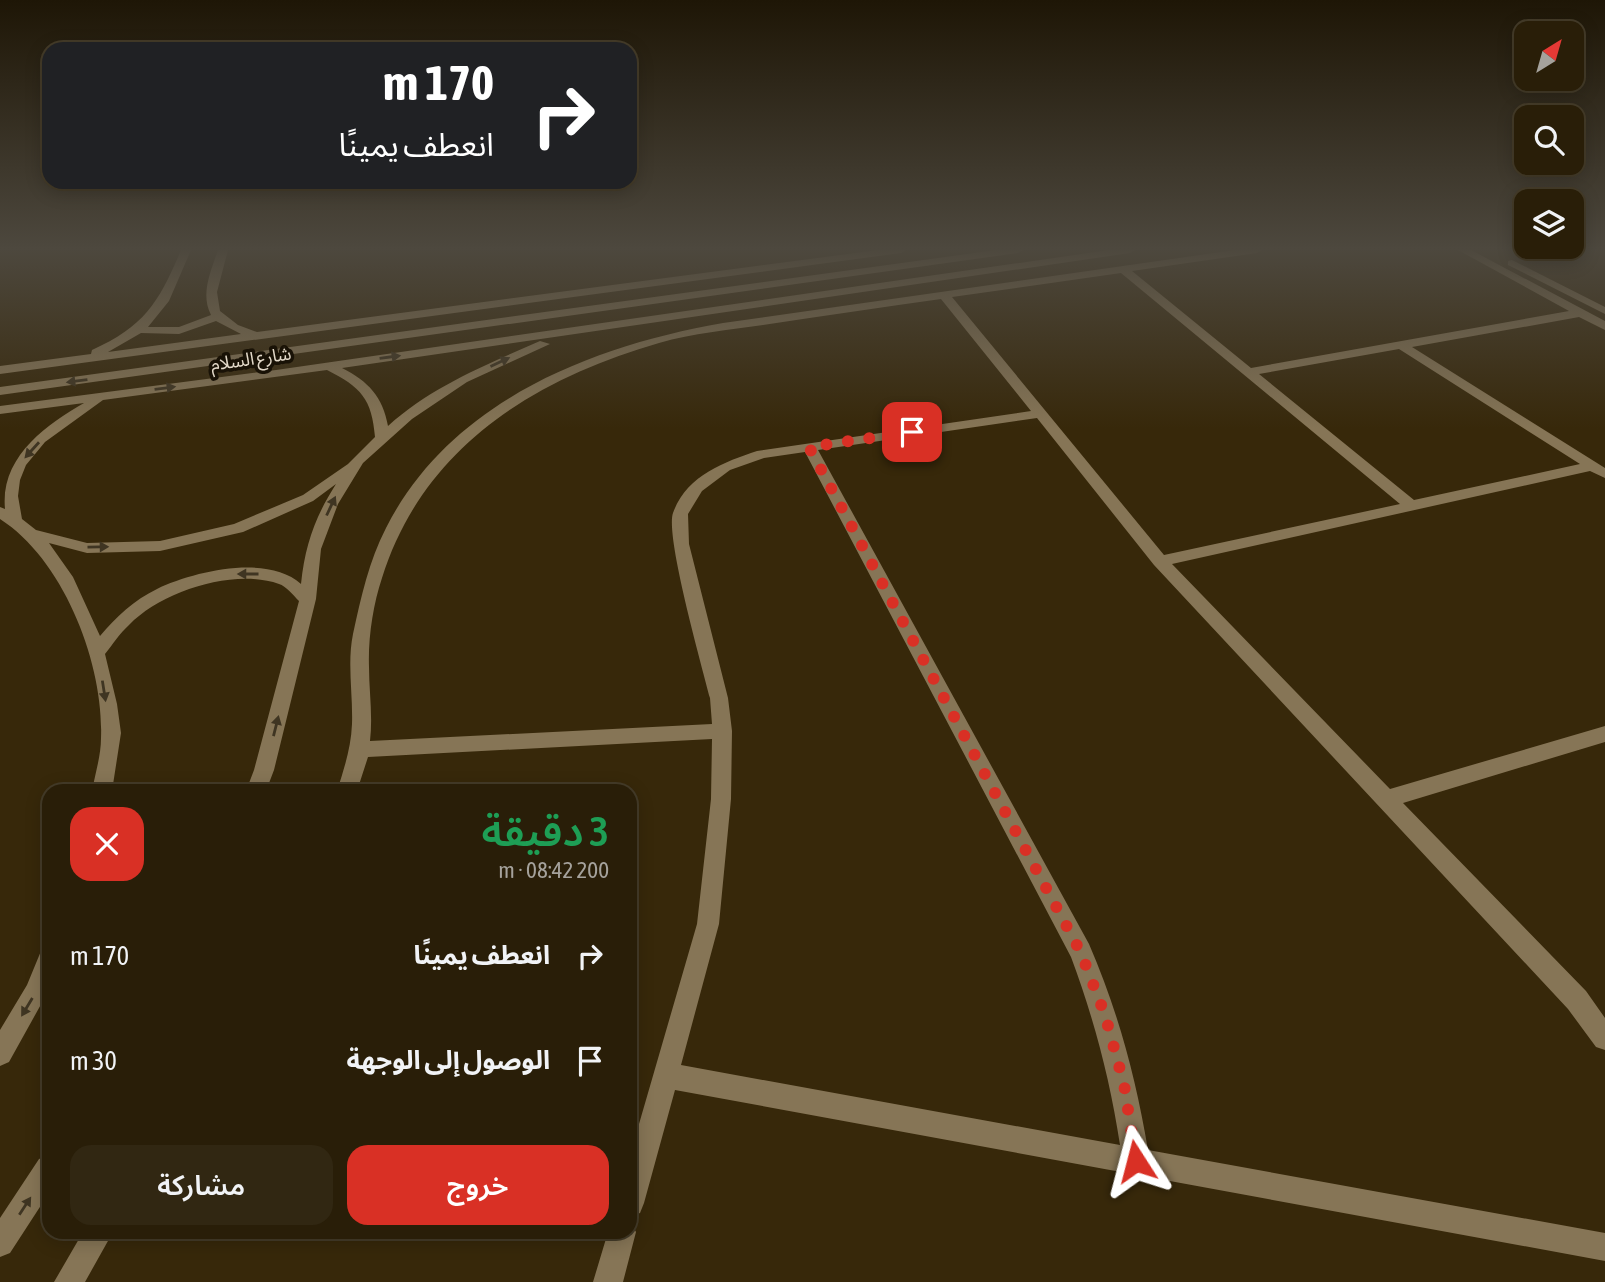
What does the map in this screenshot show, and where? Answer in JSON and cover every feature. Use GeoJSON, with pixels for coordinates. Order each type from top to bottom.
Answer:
{"type":"FeatureCollection","features":[{"type":"Feature","properties":{"kind":"street"},"geometry":{"type":"LineString","coordinates":[[78,360],[102,351],[141,329],[158,310]]}},
{"type":"Feature","properties":{"kind":"street"},"geometry":{"type":"LineString","coordinates":[[213,310],[216,317],[231,328],[258,335]]}},
{"type":"Feature","properties":{"kind":"street"},"geometry":{"type":"LineString","coordinates":[[0,370],[448,310]]}},
{"type":"Feature","properties":{"kind":"street","name":"شارع السلام"},"geometry":{"type":"LineString","coordinates":[[0,391],[589,310]]}},
{"type":"Feature","properties":{"kind":"street","name":"شارع السلام"},"geometry":{"type":"LineString","coordinates":[[0,410],[721,310]]}},
{"type":"Feature","properties":{"kind":"street"},"geometry":{"type":"LineString","coordinates":[[349,784],[359,749],[360,640],[373,577],[395,521],[428,472],[476,426],[543,384],[592,361],[656,340],[842,310]]}},
{"type":"Feature","properties":{"kind":"street"},"geometry":{"type":"LineString","coordinates":[[956,310],[1160,561],[1577,1000],[1605,1038]]}},
{"type":"Feature","properties":{"kind":"street"},"geometry":{"type":"LineString","coordinates":[[1173,310],[1412,506]]}},
{"type":"Feature","properties":{"kind":"street"},"geometry":{"type":"LineString","coordinates":[[1574,310],[1605,326]]}},
{"type":"Feature","properties":{"kind":"street"},"geometry":{"type":"LineString","coordinates":[[1249,372],[1580,313]]}},
{"type":"Feature","properties":{"kind":"street"},"geometry":{"type":"LineString","coordinates":[[141,329],[177,331],[216,317]]}},
{"type":"Feature","properties":{"kind":"street"},"geometry":{"type":"LineString","coordinates":[[32,534],[87,548],[160,546],[238,528],[307,498],[357,461],[407,416],[463,379],[524,350],[590,329]]}},
{"type":"Feature","properties":{"kind":"street"},"geometry":{"type":"LineString","coordinates":[[1401,345],[1598,470]]}},
{"type":"Feature","properties":{"kind":"street"},"geometry":{"type":"LineString","coordinates":[[286,352],[329,366],[354,378],[371,394],[381,414],[382,438]]}},
{"type":"Feature","properties":{"kind":"street"},"geometry":{"type":"LineString","coordinates":[[103,784],[111,734],[98,651],[80,606],[59,570],[32,534],[7,515],[14,475],[27,453],[49,433],[105,396],[149,372]]}},
{"type":"Feature","properties":{"kind":"street"},"geometry":{"type":"LineString","coordinates":[[637,1177],[708,924],[721,799],[722,731],[719,698],[681,544],[680,514],[696,488],[725,467],[762,454],[1040,414]]}},
{"type":"Feature","properties":{"kind":"street"},"geometry":{"type":"LineString","coordinates":[[809,447],[1081,953],[1105,1015],[1124,1084],[1136,1161]]}},
{"type":"Feature","properties":{"kind":"street"},"geometry":{"type":"LineString","coordinates":[[259,784],[308,599],[313,549],[331,504],[357,461]]}},
{"type":"Feature","properties":{"kind":"street"},"geometry":{"type":"LineString","coordinates":[[1160,561],[1412,506],[1598,470]]}},
{"type":"Feature","properties":{"kind":"street"},"geometry":{"type":"LineString","coordinates":[[98,651],[124,619],[163,593],[209,576],[252,572],[287,580],[308,599]]}},
{"type":"Feature","properties":{"kind":"street"},"geometry":{"type":"LineString","coordinates":[[359,749],[722,731]]}},
{"type":"Feature","properties":{"kind":"street"},"geometry":{"type":"LineString","coordinates":[[1386,799],[1605,734]]}},
{"type":"Feature","properties":{"kind":"street"},"geometry":{"type":"LineString","coordinates":[[0,1053],[36,993],[42,977]]}},
{"type":"Feature","properties":{"kind":"street"},"geometry":{"type":"LineString","coordinates":[[665,1075],[1605,1247]]}},
{"type":"Feature","properties":{"kind":"street"},"geometry":{"type":"LineString","coordinates":[[0,1243],[42,1180]]}},
{"type":"Feature","properties":{"kind":"street"},"geometry":{"type":"LineString","coordinates":[[69,1282],[95,1239]]}},
{"type":"Feature","properties":{"kind":"street"},"geometry":{"type":"LineString","coordinates":[[608,1282],[620,1239]]}},
{"type":"Feature","properties":{"kind":"route"},"geometry":{"type":"LineString","coordinates":[[912,432],[809,447],[1081,953],[1105,1015],[1124,1084],[1136,1161]]}}]}
